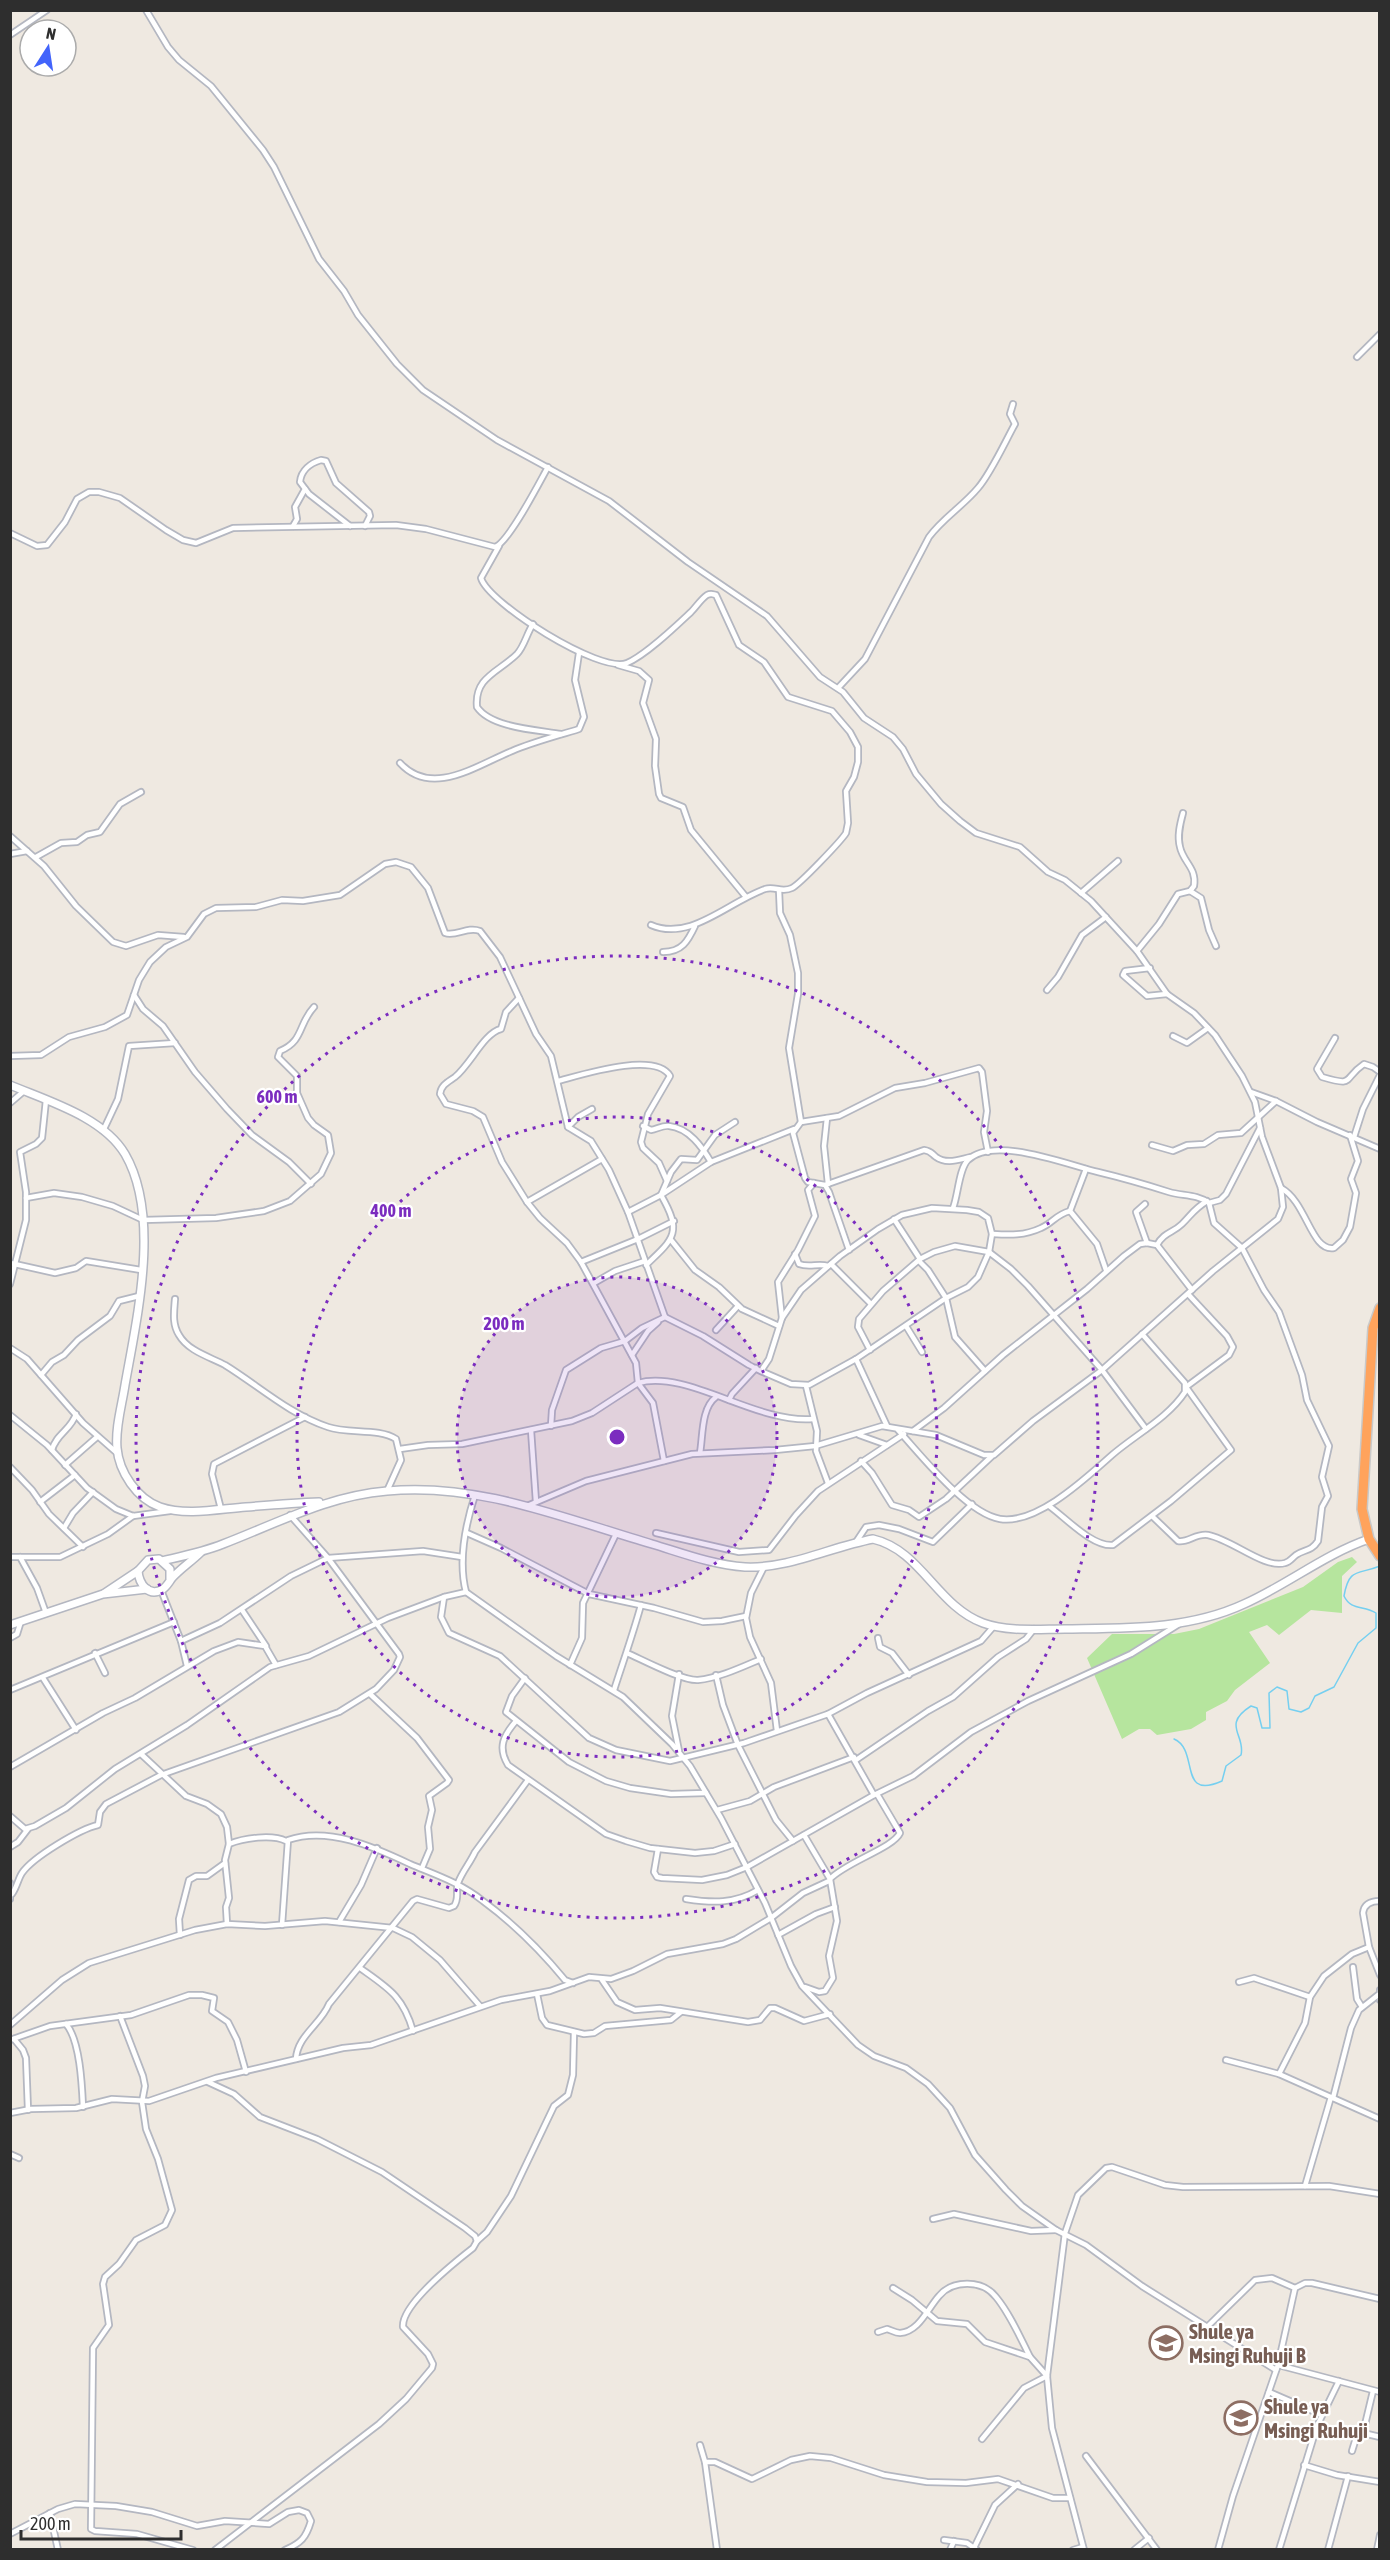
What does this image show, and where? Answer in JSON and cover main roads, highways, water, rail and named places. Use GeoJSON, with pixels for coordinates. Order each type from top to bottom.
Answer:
{"type":"FeatureCollection","features":[{"type":"Feature","properties":{"kind":"highway"},"geometry":{"type":"LineString","coordinates":[[1379,1555],[1369,1539],[1362,1509],[1373,1328],[1380,1308]]}},
{"type":"Feature","properties":{"kind":"main road"},"geometry":{"type":"LineString","coordinates":[[10,1085],[94,1122],[124,1153],[141,1194],[144,1220],[139,1296],[116,1438],[118,1455],[129,1480],[143,1497],[158,1506],[173,1510],[221,1509],[327,1501],[387,1491],[447,1492],[475,1495],[527,1506],[716,1562],[764,1567],[873,1539],[895,1547],[910,1558],[949,1602],[964,1614],[994,1626],[1034,1629],[1145,1627],[1181,1623],[1222,1613],[1290,1581],[1338,1552],[1369,1539]]}},
{"type":"Feature","properties":{"kind":"main road"},"geometry":{"type":"LineString","coordinates":[[103,1594],[138,1571],[148,1560],[162,1561],[202,1552],[327,1501]]}},
{"type":"Feature","properties":{"kind":"main road"},"geometry":{"type":"LineString","coordinates":[[10,1625],[103,1594],[147,1589],[161,1590],[202,1552]]}},
{"type":"Feature","properties":{"kind":"main road"},"geometry":{"type":"LineString","coordinates":[[162,1561],[170,1569],[170,1580]]}},
{"type":"Feature","properties":{"kind":"main road"},"geometry":{"type":"LineString","coordinates":[[138,1571],[139,1581],[147,1589]]}},
{"type":"Feature","properties":{"kind":"waterway"},"geometry":{"type":"LineString","coordinates":[[1174,1739],[1182,1745],[1194,1779],[1199,1784],[1208,1785],[1222,1781],[1226,1766],[1241,1755],[1237,1719],[1251,1706],[1257,1708],[1262,1728],[1270,1728],[1269,1693],[1277,1687],[1287,1691],[1289,1709],[1301,1712],[1309,1708],[1315,1696],[1334,1687],[1358,1643],[1376,1628],[1376,1613],[1350,1604],[1344,1596],[1352,1576],[1380,1566]]}},
{"type":"Feature","properties":{"kind":"place","name":"Shule ya Msingi Ruhuji B"},"geometry":{"type":"Point","coordinates":[1166,2343]}},
{"type":"Feature","properties":{"kind":"place","name":"Shule ya Msingi Ruhuji"},"geometry":{"type":"Point","coordinates":[1241,2418]}}]}
